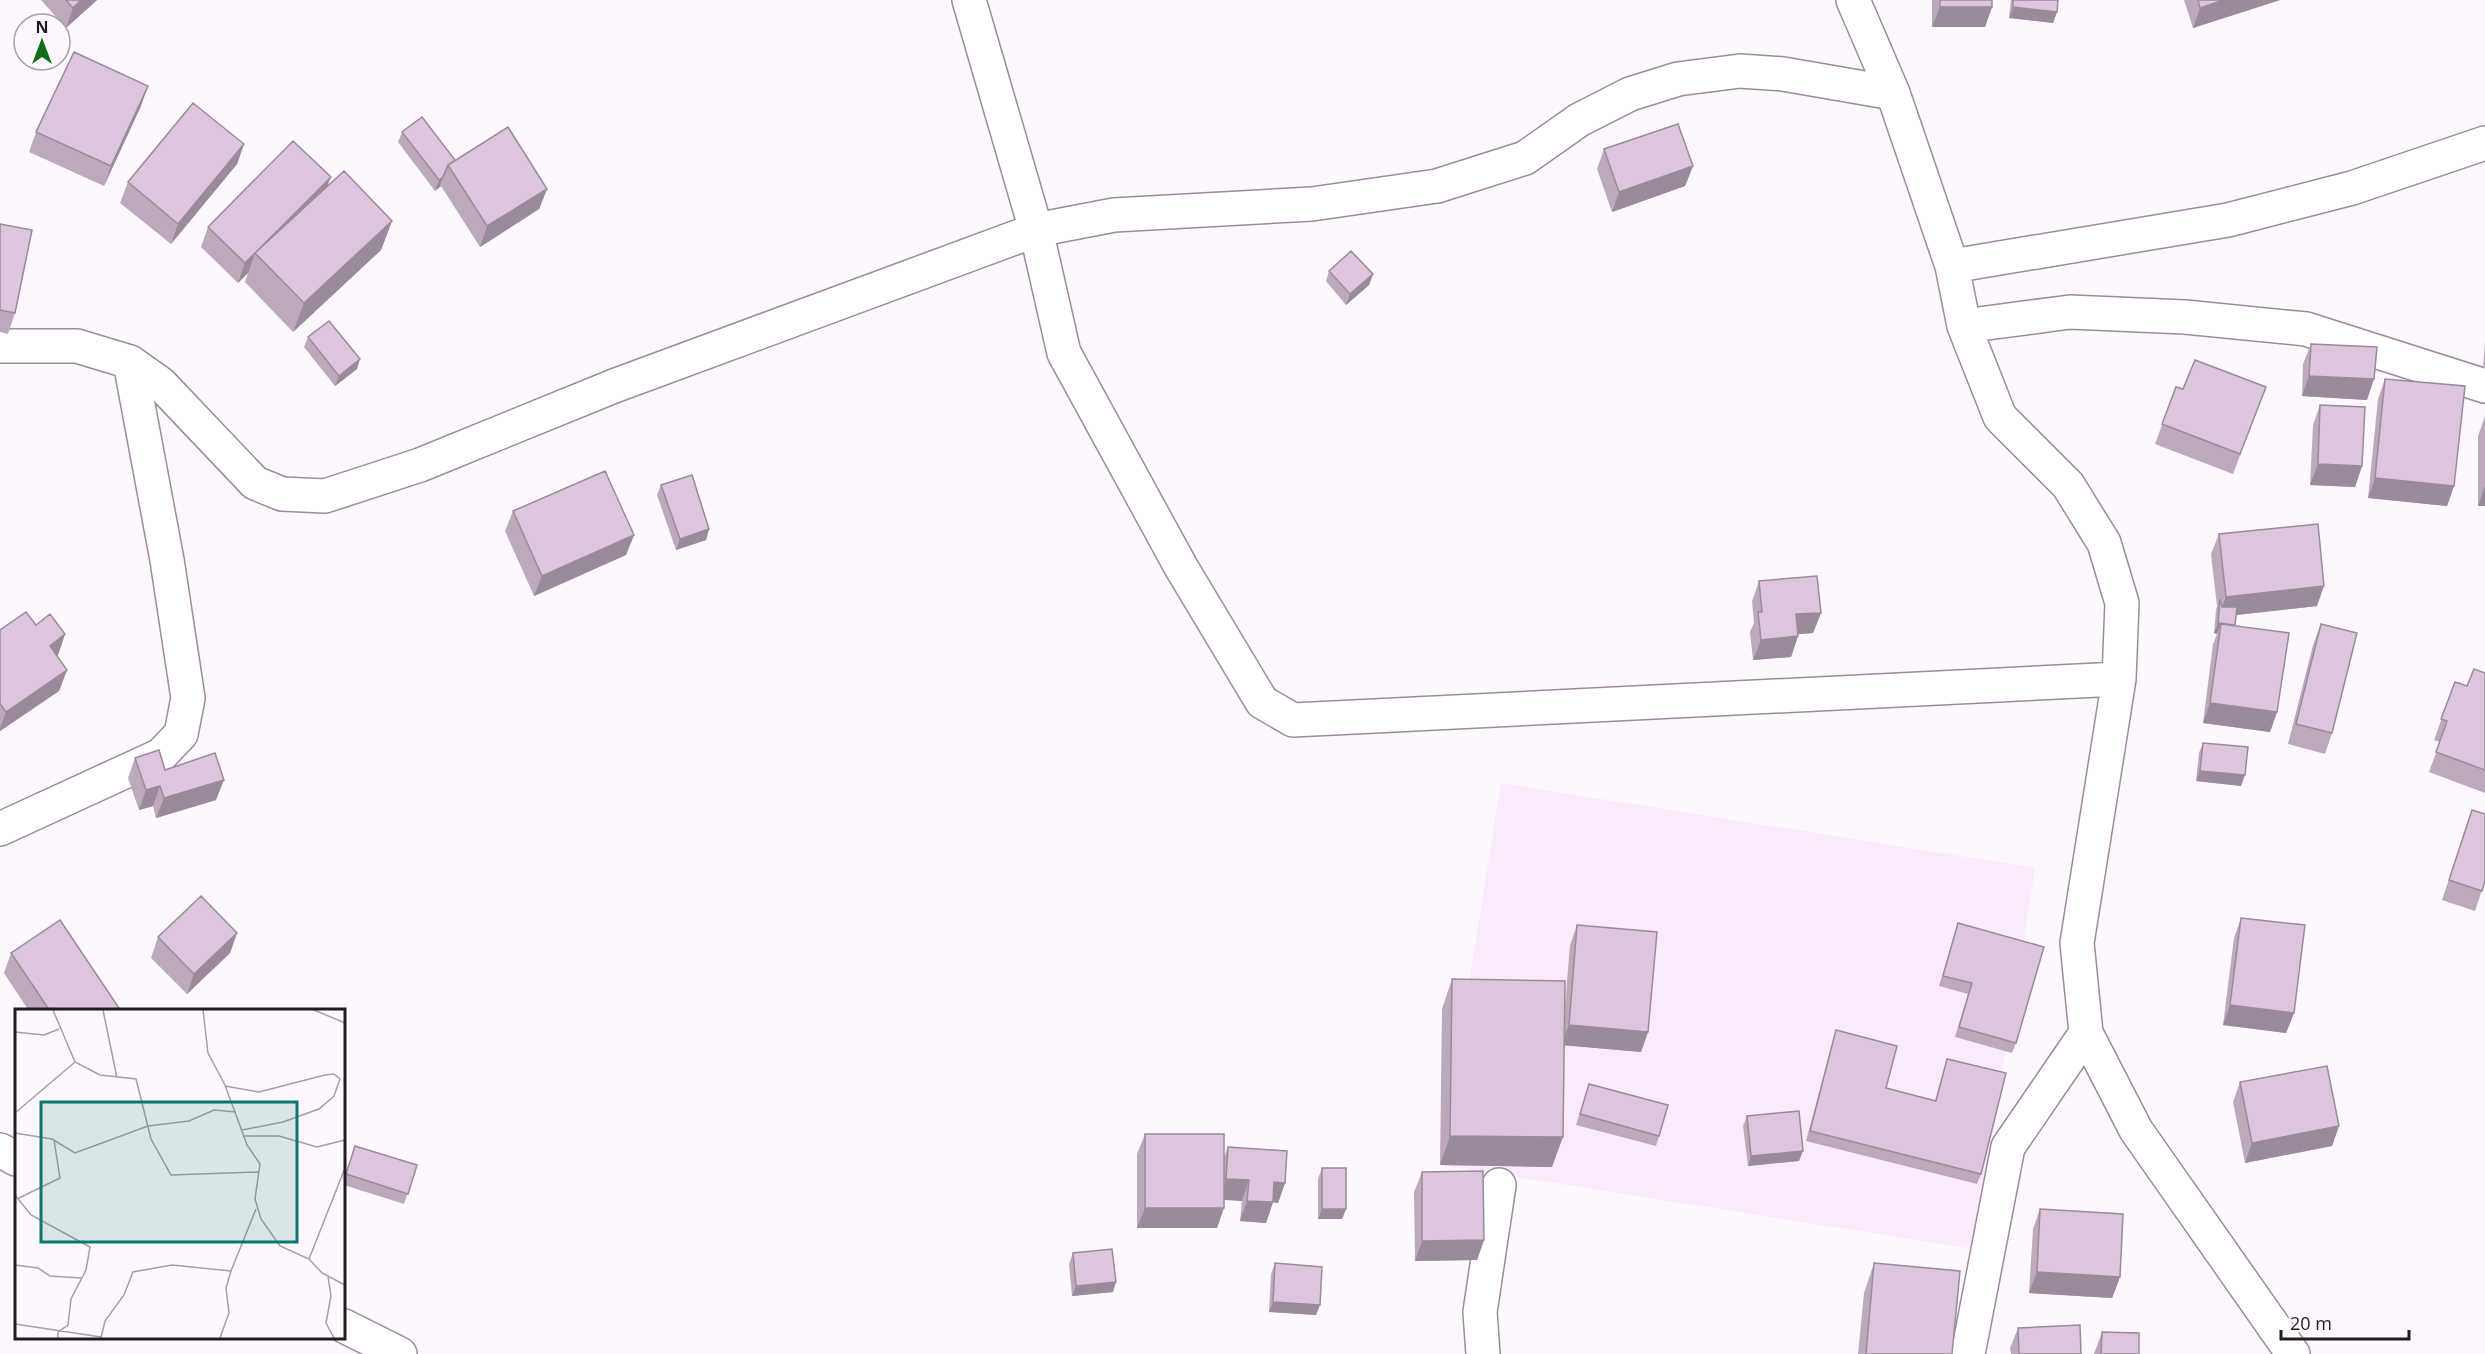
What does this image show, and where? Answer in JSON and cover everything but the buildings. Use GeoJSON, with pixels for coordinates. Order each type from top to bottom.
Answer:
{"type":"FeatureCollection","features":[{"type":"Feature","properties":{"kind":"street"},"geometry":{"type":"LineString","coordinates":[[969,0],[1035,230],[1064,354],[1181,567],[1262,702],[1293,720],[2119,679]]}},
{"type":"Feature","properties":{"kind":"street"},"geometry":{"type":"LineString","coordinates":[[1853,0],[1893,93],[1952,266],[1964,326],[2000,417],[2068,485],[2104,543],[2122,603],[2119,679],[2077,943],[2086,1034],[2136,1130],[2293,1354]]}},
{"type":"Feature","properties":{"kind":"street"},"geometry":{"type":"LineString","coordinates":[[0,346],[77,346],[102,351],[130,362],[160,384],[255,483],[282,494],[326,496],[420,465],[614,386],[1035,230],[1114,215],[1312,204],[1437,186],[1525,158],[1579,120],[1630,94],[1678,79],[1740,71],[1783,74],[1893,93]]}},
{"type":"Feature","properties":{"kind":"street"},"geometry":{"type":"LineString","coordinates":[[1952,266],[2228,220],[2352,188],[2485,143]]}},
{"type":"Feature","properties":{"kind":"street"},"geometry":{"type":"LineString","coordinates":[[1964,326],[2070,312],[2185,317],[2306,329],[2485,386]]}},
{"type":"Feature","properties":{"kind":"street"},"geometry":{"type":"LineString","coordinates":[[0,829],[160,755],[181,734],[188,698],[167,560],[130,362]]}},
{"type":"Feature","properties":{"kind":"street"},"geometry":{"type":"LineString","coordinates":[[1968,1354],[2008,1148],[2086,1034]]}},
{"type":"Feature","properties":{"kind":"street"},"geometry":{"type":"LineString","coordinates":[[0,1150],[15,1158]]}},
{"type":"Feature","properties":{"kind":"street"},"geometry":{"type":"LineString","coordinates":[[1483,1354],[1480,1312],[1499,1185]]}},
{"type":"Feature","properties":{"kind":"street"},"geometry":{"type":"LineString","coordinates":[[345,1326],[400,1354]]}},
{"type":"Feature","properties":{"kind":"shaded area"},"geometry":{"type":"Polygon","coordinates":[[[1501,783],[2035,868],[1974,1249],[1440,1165],[1501,783]]]}}]}
